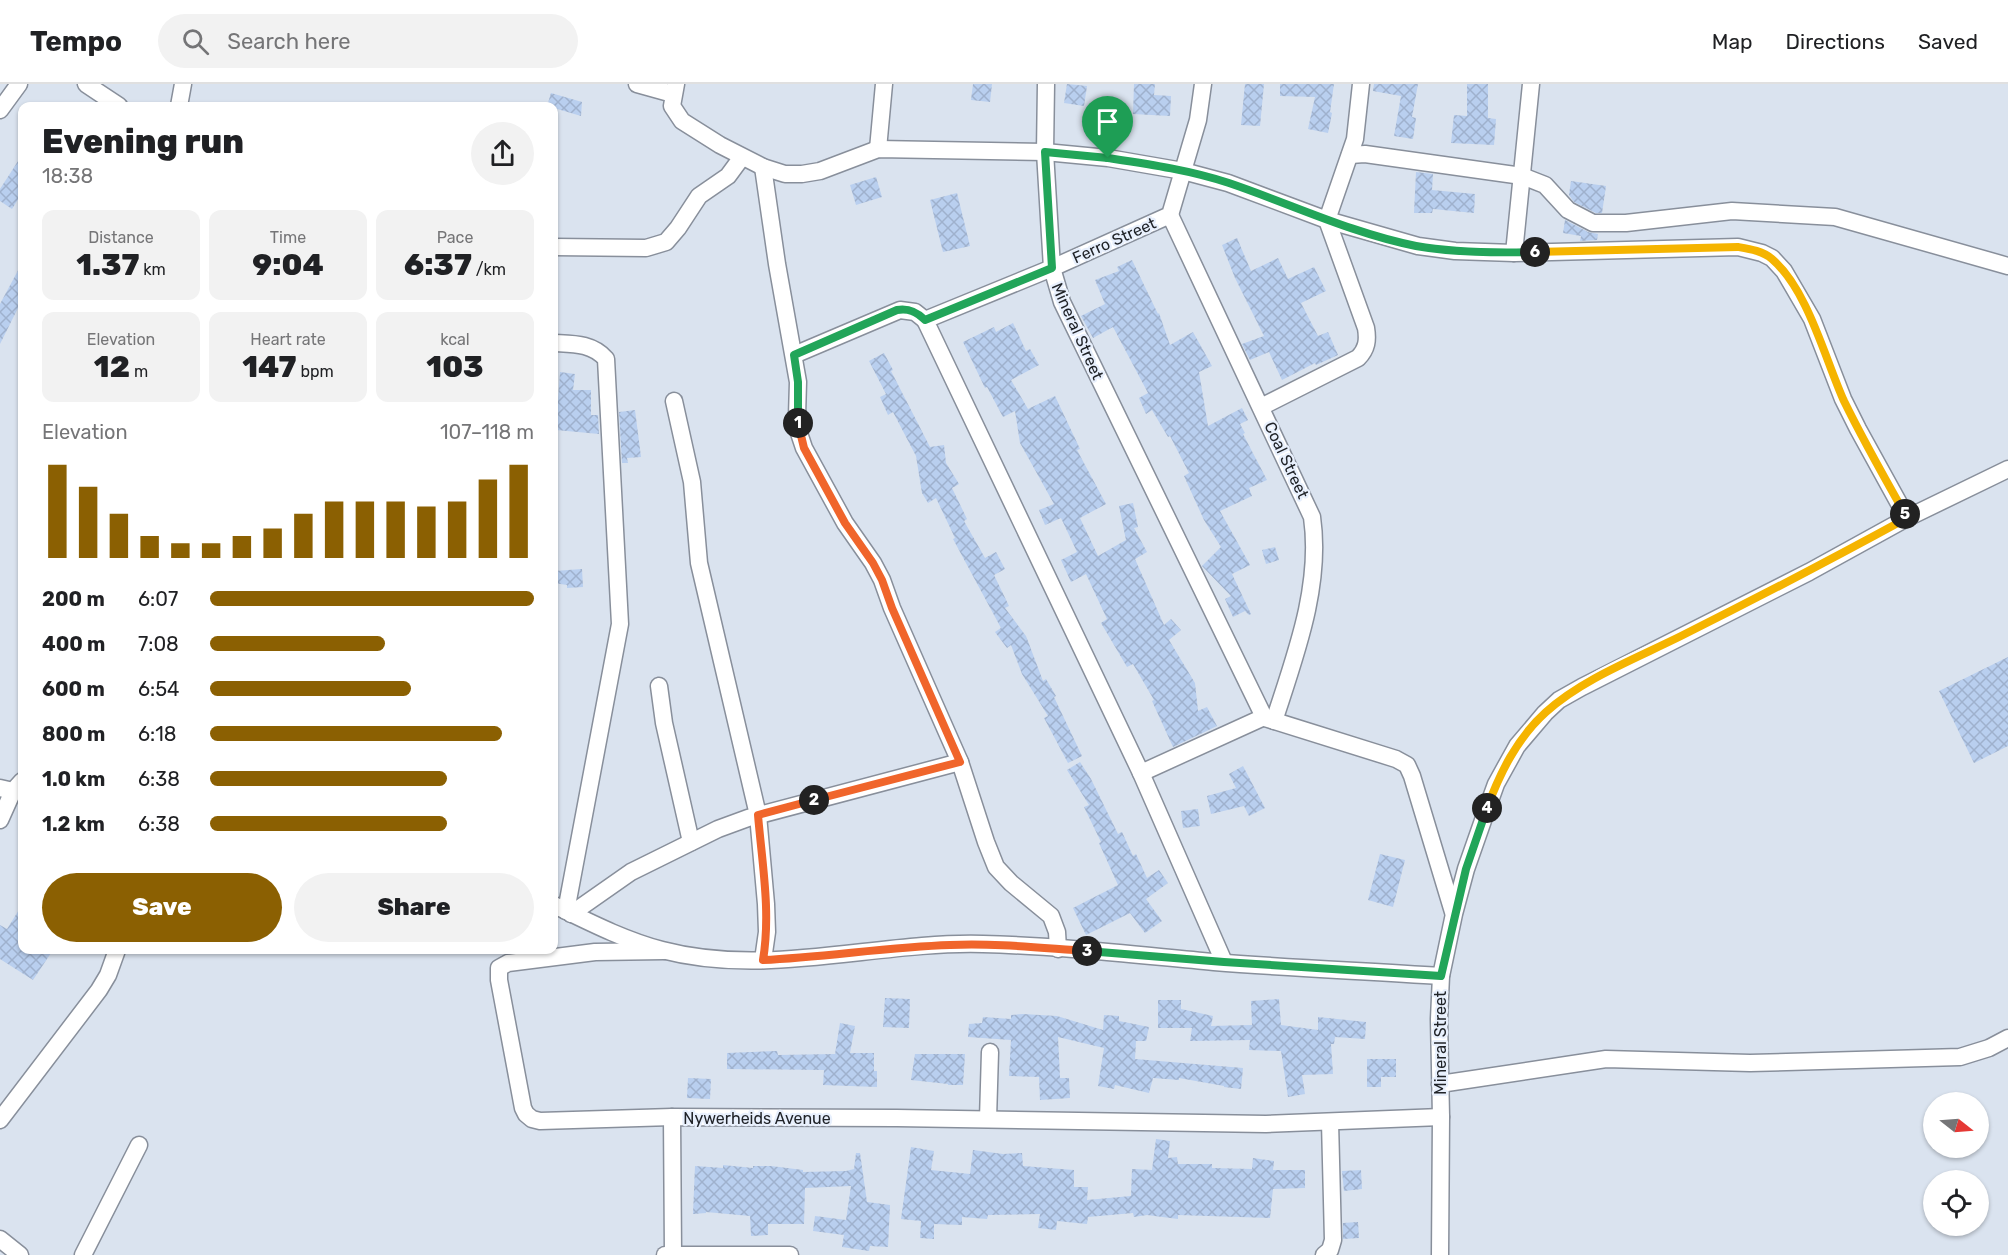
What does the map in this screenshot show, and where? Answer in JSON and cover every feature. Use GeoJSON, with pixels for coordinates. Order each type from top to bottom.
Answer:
{"type":"FeatureCollection","features":[{"type":"Feature","properties":{"kind":"street"},"geometry":{"type":"LineString","coordinates":[[0,110],[19,84]]}},
{"type":"Feature","properties":{"kind":"street"},"geometry":{"type":"LineString","coordinates":[[86,84],[113,102]]}},
{"type":"Feature","properties":{"kind":"street"},"geometry":{"type":"LineString","coordinates":[[180,102],[183,84]]}},
{"type":"Feature","properties":{"kind":"street"},"geometry":{"type":"LineString","coordinates":[[637,84],[674,89],[672,106],[682,121],[742,157],[784,174],[820,171],[878,149],[1045,152],[1108,158],[1183,171],[1228,183],[1321,218],[1418,246],[1514,252],[1738,247],[1752,249],[1772,258],[1784,271],[1803,302],[1844,399],[1907,518]]}},
{"type":"Feature","properties":{"kind":"street"},"geometry":{"type":"LineString","coordinates":[[878,149],[884,84]]}},
{"type":"Feature","properties":{"kind":"street","name":"Ferro Street"},"geometry":{"type":"LineString","coordinates":[[1046,84],[1045,152],[1052,268],[1170,215],[1198,120],[1203,84]]}},
{"type":"Feature","properties":{"kind":"street"},"geometry":{"type":"LineString","coordinates":[[1261,407],[1358,358],[1366,346],[1366,328],[1321,218],[1350,155],[1357,131],[1361,84]]}},
{"type":"Feature","properties":{"kind":"street"},"geometry":{"type":"LineString","coordinates":[[1514,252],[1531,84]]}},
{"type":"Feature","properties":{"kind":"street"},"geometry":{"type":"LineString","coordinates":[[1350,155],[1365,154],[1522,176],[1545,186],[1568,210],[1593,223],[1626,222],[1732,211],[1835,217],[2008,266]]}},
{"type":"Feature","properties":{"kind":"street"},"geometry":{"type":"LineString","coordinates":[[558,246],[646,248],[666,242],[699,196],[728,176],[742,157]]}},
{"type":"Feature","properties":{"kind":"street"},"geometry":{"type":"LineString","coordinates":[[763,167],[798,382],[797,416],[804,448],[845,523],[882,580],[892,608],[960,762],[996,867],[1011,883],[1051,916],[1057,932],[1058,949]]}},
{"type":"Feature","properties":{"kind":"street","name":"Coal Street"},"geometry":{"type":"LineString","coordinates":[[1170,215],[1312,517],[1315,538],[1312,581],[1305,618],[1269,719]]}},
{"type":"Feature","properties":{"kind":"street","name":"Mineral Street"},"geometry":{"type":"LineString","coordinates":[[925,320],[1052,268],[1062,302],[1269,719]]}},
{"type":"Feature","properties":{"kind":"street"},"geometry":{"type":"LineString","coordinates":[[794,355],[900,310],[915,312],[925,320],[1141,773],[1224,962]]}},
{"type":"Feature","properties":{"kind":"street"},"geometry":{"type":"LineString","coordinates":[[558,343],[579,344],[598,350],[606,359],[620,624],[564,910]]}},
{"type":"Feature","properties":{"kind":"street"},"geometry":{"type":"LineString","coordinates":[[674,401],[693,482],[699,563],[758,815],[767,932],[763,960]]}},
{"type":"Feature","properties":{"kind":"street"},"geometry":{"type":"LineString","coordinates":[[1441,976],[1466,869],[1496,784],[1517,746],[1532,725],[1559,700],[1809,572],[1907,518],[2008,469]]}},
{"type":"Feature","properties":{"kind":"street"},"geometry":{"type":"LineString","coordinates":[[659,686],[664,723],[691,842]]}},
{"type":"Feature","properties":{"kind":"street"},"geometry":{"type":"LineString","coordinates":[[1141,773],[1269,719],[1396,759],[1407,765],[1412,776],[1454,914]]}},
{"type":"Feature","properties":{"kind":"street"},"geometry":{"type":"LineString","coordinates":[[564,910],[631,872],[718,829],[758,815],[960,762]]}},
{"type":"Feature","properties":{"kind":"street"},"geometry":{"type":"LineString","coordinates":[[0,820],[12,786]]}},
{"type":"Feature","properties":{"kind":"street"},"geometry":{"type":"LineString","coordinates":[[564,910],[604,930],[664,951]]}},
{"type":"Feature","properties":{"kind":"street","name":"Mineral Street"},"geometry":{"type":"LineString","coordinates":[[664,951],[713,958],[763,960],[833,956],[888,948],[980,944],[1441,976],[1439,1019],[1440,1255]]}},
{"type":"Feature","properties":{"kind":"street"},"geometry":{"type":"LineString","coordinates":[[664,951],[596,952],[508,963],[499,968],[499,980],[518,1092],[526,1114],[532,1119],[540,1121],[672,1117]]}},
{"type":"Feature","properties":{"kind":"street"},"geometry":{"type":"LineString","coordinates":[[0,1120],[99,990],[108,975],[116,954]]}},
{"type":"Feature","properties":{"kind":"street"},"geometry":{"type":"LineString","coordinates":[[1440,1084],[1606,1059],[1750,1063],[1960,1057],[1989,1048],[2008,1038]]}},
{"type":"Feature","properties":{"kind":"street"},"geometry":{"type":"LineString","coordinates":[[988,1119],[990,1052]]}},
{"type":"Feature","properties":{"kind":"street","name":"Nywerheids Avenue"},"geometry":{"type":"LineString","coordinates":[[790,1255],[669,1254],[672,1117],[988,1119],[1168,1124],[1330,1122],[1441,1117]]}},
{"type":"Feature","properties":{"kind":"street"},"geometry":{"type":"LineString","coordinates":[[1324,1255],[1330,1250],[1333,1240],[1330,1122]]}},
{"type":"Feature","properties":{"kind":"street"},"geometry":{"type":"LineString","coordinates":[[83,1255],[139,1145]]}},
{"type":"Feature","properties":{"kind":"street"},"geometry":{"type":"LineString","coordinates":[[0,1239],[20,1255]]}},
{"type":"Feature","properties":{"kind":"building"},"geometry":{"type":"Polygon","coordinates":[[[973,84],[992,84],[990,102],[971,100],[973,84]]]}},
{"type":"Feature","properties":{"kind":"building"},"geometry":{"type":"Polygon","coordinates":[[[1067,84],[1087,86],[1084,106],[1064,103],[1067,84]]]}},
{"type":"Feature","properties":{"kind":"building"},"geometry":{"type":"Polygon","coordinates":[[[1134,84],[1155,84],[1154,95],[1171,96],[1170,116],[1133,114],[1134,84]]]}},
{"type":"Feature","properties":{"kind":"building"},"geometry":{"type":"Polygon","coordinates":[[[1245,84],[1264,84],[1260,126],[1241,125],[1245,84]]]}},
{"type":"Feature","properties":{"kind":"building"},"geometry":{"type":"Polygon","coordinates":[[[1280,84],[1334,84],[1328,133],[1308,129],[1315,97],[1280,96],[1280,84]]]}},
{"type":"Feature","properties":{"kind":"building"},"geometry":{"type":"Polygon","coordinates":[[[1374,84],[1418,84],[1412,117],[1416,118],[1413,139],[1394,136],[1401,96],[1373,91],[1374,84]]]}},
{"type":"Feature","properties":{"kind":"building"},"geometry":{"type":"Polygon","coordinates":[[[1467,84],[1488,84],[1488,118],[1496,119],[1494,145],[1451,143],[1454,115],[1467,116],[1467,84]]]}},
{"type":"Feature","properties":{"kind":"building"},"geometry":{"type":"Polygon","coordinates":[[[551,93],[582,102],[581,116],[558,109],[558,102],[548,102],[551,93]]]}},
{"type":"Feature","properties":{"kind":"building"},"geometry":{"type":"Polygon","coordinates":[[[18,161],[18,199],[12,209],[0,201],[0,189],[18,161]]]}},
{"type":"Feature","properties":{"kind":"building"},"geometry":{"type":"Polygon","coordinates":[[[1416,172],[1433,174],[1432,190],[1475,194],[1474,213],[1433,209],[1432,213],[1414,213],[1416,172]]]}},
{"type":"Feature","properties":{"kind":"building"},"geometry":{"type":"Polygon","coordinates":[[[876,177],[882,197],[856,205],[850,185],[876,177]]]}},
{"type":"Feature","properties":{"kind":"building"},"geometry":{"type":"Polygon","coordinates":[[[1571,181],[1606,186],[1602,213],[1596,213],[1574,202],[1569,195],[1571,181]]]}},
{"type":"Feature","properties":{"kind":"building"},"geometry":{"type":"Polygon","coordinates":[[[957,193],[970,246],[943,252],[930,200],[957,193]]]}},
{"type":"Feature","properties":{"kind":"building"},"geometry":{"type":"Polygon","coordinates":[[[1565,220],[1588,232],[1598,234],[1597,240],[1580,241],[1581,236],[1563,233],[1565,220]]]}},
{"type":"Feature","properties":{"kind":"building"},"geometry":{"type":"Polygon","coordinates":[[[1237,238],[1251,271],[1278,258],[1288,279],[1314,267],[1326,291],[1301,303],[1318,336],[1328,332],[1338,355],[1316,365],[1315,363],[1282,380],[1269,352],[1250,360],[1242,344],[1264,336],[1235,278],[1222,245],[1237,238]]]}},
{"type":"Feature","properties":{"kind":"building"},"geometry":{"type":"Polygon","coordinates":[[[1132,260],[1159,313],[1170,345],[1193,332],[1212,366],[1199,372],[1208,426],[1242,408],[1248,420],[1240,424],[1245,433],[1243,434],[1267,480],[1249,488],[1252,496],[1220,511],[1250,565],[1232,574],[1251,614],[1249,615],[1245,611],[1233,617],[1225,599],[1231,596],[1202,566],[1221,547],[1204,520],[1184,476],[1189,473],[1170,436],[1168,437],[1152,410],[1146,414],[1139,398],[1148,393],[1113,327],[1093,338],[1081,316],[1105,304],[1095,280],[1119,271],[1117,267],[1132,260]]]}},
{"type":"Feature","properties":{"kind":"building"},"geometry":{"type":"Polygon","coordinates":[[[18,270],[18,308],[0,344],[0,304],[18,270]]]}},
{"type":"Feature","properties":{"kind":"building"},"geometry":{"type":"Polygon","coordinates":[[[1013,323],[1026,351],[1030,349],[1039,365],[1011,380],[1028,409],[1055,396],[1080,449],[1077,450],[1106,504],[1080,518],[1098,556],[1126,540],[1119,506],[1133,503],[1138,527],[1134,528],[1147,552],[1135,559],[1164,625],[1171,619],[1181,630],[1169,640],[1195,683],[1198,711],[1207,707],[1217,726],[1173,747],[1152,701],[1154,700],[1133,664],[1127,667],[1101,623],[1107,619],[1086,574],[1071,582],[1061,560],[1077,552],[1061,518],[1045,525],[1039,510],[1054,504],[1020,443],[1015,411],[1003,417],[987,387],[985,388],[963,342],[994,327],[996,332],[1013,323]]]}},
{"type":"Feature","properties":{"kind":"building"},"geometry":{"type":"Polygon","coordinates":[[[884,353],[930,447],[944,445],[946,463],[959,484],[952,488],[967,519],[964,521],[985,558],[996,552],[1005,569],[994,575],[1009,606],[1005,608],[1026,636],[1043,681],[1046,679],[1056,696],[1054,697],[1082,756],[1068,763],[1044,718],[1048,716],[1022,674],[1011,645],[1007,648],[995,632],[1001,628],[953,539],[955,538],[936,498],[928,503],[922,493],[916,456],[893,412],[888,415],[880,397],[886,394],[869,361],[884,353]]]}},
{"type":"Feature","properties":{"kind":"building"},"geometry":{"type":"Polygon","coordinates":[[[560,372],[575,374],[573,390],[591,390],[591,415],[598,415],[599,434],[558,430],[560,372]]]}},
{"type":"Feature","properties":{"kind":"building"},"geometry":{"type":"Polygon","coordinates":[[[635,410],[641,457],[627,458],[628,463],[622,463],[619,412],[635,410]]]}},
{"type":"Feature","properties":{"kind":"building"},"geometry":{"type":"Polygon","coordinates":[[[1275,547],[1279,560],[1266,564],[1262,550],[1275,547]]]}},
{"type":"Feature","properties":{"kind":"building"},"geometry":{"type":"Polygon","coordinates":[[[582,569],[583,587],[567,588],[567,585],[558,584],[558,571],[582,569]]]}},
{"type":"Feature","properties":{"kind":"building"},"geometry":{"type":"Polygon","coordinates":[[[2008,657],[2008,746],[1974,763],[1939,691],[2008,657]]]}},
{"type":"Feature","properties":{"kind":"building"},"geometry":{"type":"Polygon","coordinates":[[[1080,762],[1118,834],[1122,832],[1147,878],[1159,870],[1168,883],[1146,899],[1162,921],[1145,933],[1130,913],[1086,935],[1073,908],[1118,885],[1084,807],[1089,805],[1067,770],[1080,762]]]}},
{"type":"Feature","properties":{"kind":"building"},"geometry":{"type":"Polygon","coordinates":[[[1243,766],[1265,808],[1249,816],[1244,806],[1211,814],[1207,796],[1236,788],[1229,774],[1243,766]]]}},
{"type":"Feature","properties":{"kind":"building"},"geometry":{"type":"Polygon","coordinates":[[[1198,809],[1200,826],[1183,828],[1181,811],[1198,809]]]}},
{"type":"Feature","properties":{"kind":"building"},"geometry":{"type":"Polygon","coordinates":[[[1380,854],[1405,860],[1393,907],[1368,900],[1380,854]]]}},
{"type":"Feature","properties":{"kind":"building"},"geometry":{"type":"Polygon","coordinates":[[[18,911],[18,954],[50,954],[33,980],[0,959],[0,925],[7,929],[18,911]]]}},
{"type":"Feature","properties":{"kind":"building"},"geometry":{"type":"Polygon","coordinates":[[[885,998],[910,999],[909,1028],[883,1027],[885,998]]]}},
{"type":"Feature","properties":{"kind":"building"},"geometry":{"type":"Polygon","coordinates":[[[1279,999],[1281,1025],[1318,1030],[1318,1017],[1366,1022],[1365,1039],[1335,1037],[1334,1044],[1331,1044],[1333,1074],[1302,1075],[1305,1094],[1288,1097],[1281,1051],[1249,1050],[1250,1040],[1190,1041],[1192,1028],[1158,1028],[1158,1000],[1181,1000],[1181,1009],[1213,1016],[1211,1026],[1252,1025],[1251,1001],[1279,999]]]}},
{"type":"Feature","properties":{"kind":"building"},"geometry":{"type":"Polygon","coordinates":[[[1011,1015],[1057,1016],[1103,1030],[1104,1015],[1119,1016],[1119,1021],[1149,1027],[1146,1041],[1136,1041],[1135,1059],[1243,1068],[1241,1089],[1179,1078],[1179,1080],[1153,1078],[1149,1093],[1115,1085],[1114,1089],[1098,1086],[1104,1048],[1058,1037],[1060,1078],[1069,1078],[1070,1098],[1040,1100],[1039,1077],[1009,1076],[1011,1040],[968,1037],[969,1024],[982,1023],[983,1017],[1011,1019],[1011,1015]]]}},
{"type":"Feature","properties":{"kind":"building"},"geometry":{"type":"Polygon","coordinates":[[[840,1023],[855,1026],[850,1053],[874,1053],[877,1087],[823,1085],[824,1070],[727,1069],[727,1053],[777,1051],[778,1055],[835,1054],[840,1023]]]}},
{"type":"Feature","properties":{"kind":"building"},"geometry":{"type":"Polygon","coordinates":[[[915,1054],[965,1054],[963,1085],[911,1080],[915,1054]]]}},
{"type":"Feature","properties":{"kind":"building"},"geometry":{"type":"Polygon","coordinates":[[[1367,1059],[1396,1059],[1396,1077],[1381,1077],[1381,1087],[1367,1087],[1367,1059]]]}},
{"type":"Feature","properties":{"kind":"building"},"geometry":{"type":"Polygon","coordinates":[[[688,1078],[711,1079],[710,1099],[687,1098],[688,1078]]]}},
{"type":"Feature","properties":{"kind":"building"},"geometry":{"type":"Polygon","coordinates":[[[1156,1139],[1170,1141],[1168,1158],[1177,1157],[1178,1164],[1212,1164],[1212,1168],[1252,1169],[1253,1158],[1274,1161],[1273,1170],[1305,1170],[1305,1188],[1273,1189],[1270,1218],[1178,1215],[1178,1219],[1147,1215],[1134,1217],[1133,1213],[1088,1217],[1087,1224],[1057,1221],[1056,1230],[1038,1228],[1040,1214],[988,1215],[987,1219],[962,1217],[962,1225],[934,1224],[934,1239],[920,1238],[921,1221],[901,1219],[911,1147],[934,1151],[931,1170],[970,1174],[973,1150],[1003,1154],[1022,1153],[1023,1166],[1074,1170],[1074,1187],[1088,1187],[1087,1200],[1131,1196],[1132,1169],[1152,1170],[1156,1139]]]}},
{"type":"Feature","properties":{"kind":"building"},"geometry":{"type":"Polygon","coordinates":[[[856,1153],[860,1153],[867,1202],[890,1205],[888,1247],[870,1246],[869,1251],[842,1247],[844,1235],[813,1231],[815,1216],[846,1220],[851,1186],[805,1188],[804,1224],[768,1224],[768,1235],[751,1236],[750,1216],[706,1212],[693,1214],[695,1166],[723,1168],[723,1165],[753,1168],[753,1166],[771,1166],[803,1170],[803,1172],[846,1171],[854,1169],[856,1153]]]}},
{"type":"Feature","properties":{"kind":"building"},"geometry":{"type":"Polygon","coordinates":[[[1361,1170],[1362,1189],[1344,1191],[1342,1171],[1361,1170]]]}},
{"type":"Feature","properties":{"kind":"building"},"geometry":{"type":"Polygon","coordinates":[[[1358,1222],[1359,1238],[1343,1239],[1343,1223],[1358,1222]]]}},
{"type":"Feature","properties":{"kind":"route"},"geometry":{"type":"LineString","coordinates":[[1045,152],[1108,158],[1183,171],[1228,183],[1327,220],[1418,246],[1514,252],[1738,247],[1762,253],[1772,258],[1784,271],[1803,302],[1858,429],[1907,518],[1809,572],[1582,687],[1559,700],[1532,725],[1517,746],[1496,784],[1487,808],[1466,869],[1441,976],[980,944],[888,948],[833,956],[763,960],[767,932],[758,815],[960,762],[892,608],[882,580],[845,523],[804,448],[797,416],[798,382],[794,355],[897,310],[910,310],[925,320],[1052,268],[1045,152]]}}]}
